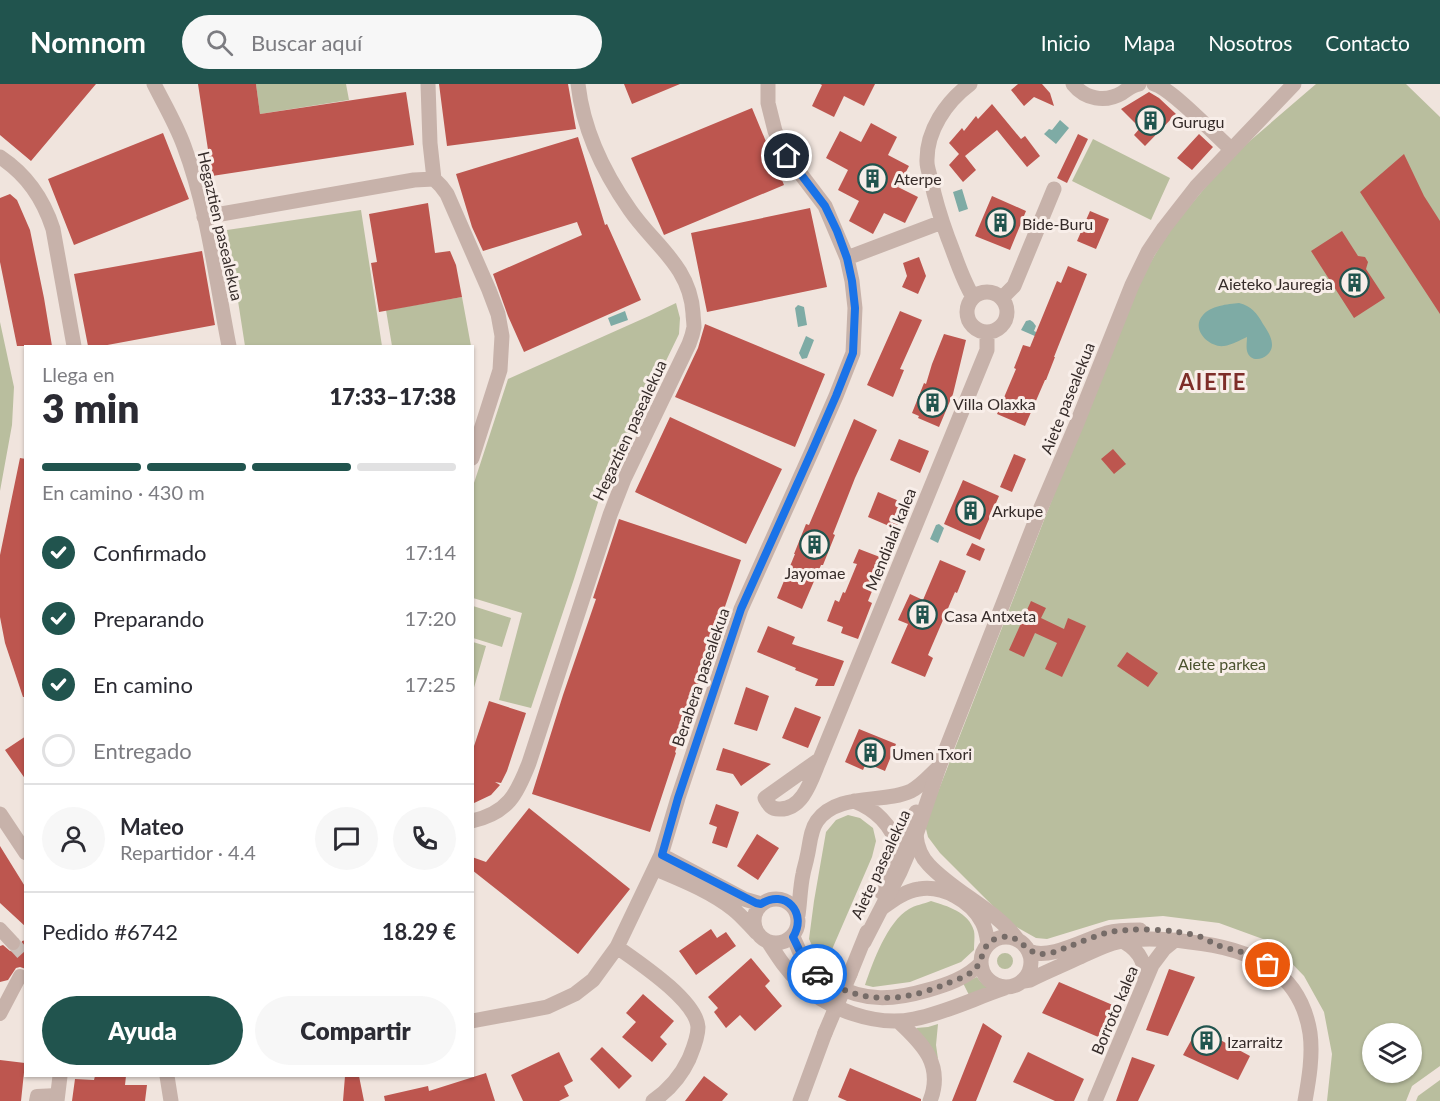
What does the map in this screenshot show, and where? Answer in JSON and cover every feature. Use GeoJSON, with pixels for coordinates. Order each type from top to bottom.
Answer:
{"type":"FeatureCollection","features":[{"type":"Feature","properties":{"kind":"street","name":"Hegaztien pasealekua"},"geometry":{"type":"LineString","coordinates":[[154,84],[183,143],[196,182],[229,345]]}},
{"type":"Feature","properties":{"kind":"street"},"geometry":{"type":"LineString","coordinates":[[428,84],[429,132],[434,179],[447,194],[485,280],[498,314],[502,336],[500,370],[474,452]]}},
{"type":"Feature","properties":{"kind":"street","name":"Hegaztien pasealekua"},"geometry":{"type":"LineString","coordinates":[[474,820],[493,814],[507,804],[518,789],[529,763],[610,515],[624,479],[689,345],[694,326],[692,300],[684,276],[670,256],[631,212],[615,187],[600,159],[586,123],[578,84]]}},
{"type":"Feature","properties":{"kind":"street","name":"Berabera pasealekua"},"geometry":{"type":"LineString","coordinates":[[474,1021],[547,1007],[575,994],[593,980],[617,947],[659,862],[741,609],[832,407],[853,353],[855,308],[847,258],[825,206],[787,156],[775,131],[768,103],[768,84]]}},
{"type":"Feature","properties":{"kind":"street"},"geometry":{"type":"LineString","coordinates":[[970,84],[956,94],[941,114],[930,137],[927,162],[942,222],[963,278],[973,297]]}},
{"type":"Feature","properties":{"kind":"street"},"geometry":{"type":"LineString","coordinates":[[1073,84],[1084,94],[1098,99],[1114,97],[1133,85],[1139,84]]}},
{"type":"Feature","properties":{"kind":"street"},"geometry":{"type":"LineString","coordinates":[[1154,84],[1160,85],[1172,94],[1231,149]]}},
{"type":"Feature","properties":{"kind":"street","name":"Aiete pasealekua"},"geometry":{"type":"LineString","coordinates":[[864,942],[916,835],[939,767],[1037,517],[1132,285],[1148,252],[1196,187],[1294,84]]}},
{"type":"Feature","properties":{"kind":"street"},"geometry":{"type":"LineString","coordinates":[[0,157],[32,186],[48,214],[74,345]]}},
{"type":"Feature","properties":{"kind":"street"},"geometry":{"type":"LineString","coordinates":[[204,218],[414,180],[434,179]]}},
{"type":"Feature","properties":{"kind":"street"},"geometry":{"type":"LineString","coordinates":[[1002,298],[1014,286],[1054,189]]}},
{"type":"Feature","properties":{"kind":"street"},"geometry":{"type":"LineString","coordinates":[[847,258],[942,222]]}},
{"type":"Feature","properties":{"kind":"street"},"geometry":{"type":"LineString","coordinates":[[983,292],[993,292],[1002,298],[1007,317],[1000,328],[994,331],[981,331],[970,322],[968,309],[973,297],[983,292]]}},
{"type":"Feature","properties":{"kind":"street","name":"Mendialai kalea"},"geometry":{"type":"LineString","coordinates":[[820,759],[987,350],[987,332]]}},
{"type":"Feature","properties":{"kind":"street"},"geometry":{"type":"LineString","coordinates":[[659,862],[720,900],[763,938],[782,943],[793,937],[797,930],[802,876],[811,834],[817,821],[828,811],[854,801],[910,791],[921,785],[939,767]]}},
{"type":"Feature","properties":{"kind":"street","name":"Aiete pasealekua"},"geometry":{"type":"LineString","coordinates":[[800,1101],[825,1034],[864,942],[898,848],[939,767]]}},
{"type":"Feature","properties":{"kind":"street"},"geometry":{"type":"LineString","coordinates":[[854,801],[867,806],[881,818],[895,837],[898,848]]}},
{"type":"Feature","properties":{"kind":"street"},"geometry":{"type":"LineString","coordinates":[[0,813],[24,850]]}},
{"type":"Feature","properties":{"kind":"street"},"geometry":{"type":"LineString","coordinates":[[798,915],[795,909],[784,900],[766,901],[757,910],[754,926],[799,983],[821,1000],[860,1016],[898,1021],[913,1020],[1024,981],[1031,969],[1029,951],[1002,923],[929,865],[920,851],[916,835]]}},
{"type":"Feature","properties":{"kind":"street"},"geometry":{"type":"LineString","coordinates":[[659,862],[744,899],[761,904]]}},
{"type":"Feature","properties":{"kind":"street"},"geometry":{"type":"LineString","coordinates":[[777,899],[792,888],[802,876]]}},
{"type":"Feature","properties":{"kind":"street"},"geometry":{"type":"LineString","coordinates":[[882,908],[898,897],[919,889],[933,889],[948,893],[966,903],[975,912],[986,930],[988,945]]}},
{"type":"Feature","properties":{"kind":"street","name":"Borroto kalea"},"geometry":{"type":"LineString","coordinates":[[1029,951],[1035,954],[1047,954],[1089,938],[1120,931],[1158,930],[1201,937],[1268,965],[1295,991],[1305,1011],[1310,1033],[1311,1055],[1305,1101]]}},
{"type":"Feature","properties":{"kind":"street"},"geometry":{"type":"LineString","coordinates":[[1,931],[13,943]]}},
{"type":"Feature","properties":{"kind":"street"},"geometry":{"type":"LineString","coordinates":[[793,937],[805,962],[812,970],[846,992],[861,996],[890,999],[912,995],[968,974],[981,963]]}},
{"type":"Feature","properties":{"kind":"street"},"geometry":{"type":"LineString","coordinates":[[1005,988],[985,978],[981,963],[984,950],[994,940],[1001,937],[1017,939]]}},
{"type":"Feature","properties":{"kind":"street"},"geometry":{"type":"LineString","coordinates":[[1061,949],[1076,949],[1109,938],[1123,941],[1142,959],[1145,981]]}},
{"type":"Feature","properties":{"kind":"street","name":"Borroto kalea"},"geometry":{"type":"LineString","coordinates":[[1095,1101],[1145,981],[1157,957],[1175,940]]}},
{"type":"Feature","properties":{"kind":"street","name":"Borroto kalea"},"geometry":{"type":"LineString","coordinates":[[1024,981],[1105,946],[1123,941],[1175,940],[1219,945]]}},
{"type":"Feature","properties":{"kind":"street"},"geometry":{"type":"LineString","coordinates":[[617,947],[682,998],[694,1014],[698,1027],[696,1042],[682,1072],[670,1087],[653,1101]]}},
{"type":"Feature","properties":{"kind":"street"},"geometry":{"type":"LineString","coordinates":[[0,1014],[20,976]]}},
{"type":"Feature","properties":{"kind":"street"},"geometry":{"type":"LineString","coordinates":[[898,1021],[921,1042],[930,1056],[935,1079],[930,1101]]}},
{"type":"Feature","properties":{"kind":"street"},"geometry":{"type":"LineString","coordinates":[[36,1101],[37,1096],[57,1098],[60,1077]]}},
{"type":"Feature","properties":{"kind":"street"},"geometry":{"type":"LineString","coordinates":[[167,1077],[171,1101]]}},
{"type":"Feature","properties":{"kind":"green space"},"geometry":{"type":"Polygon","coordinates":[[[256,84],[346,84],[349,100],[260,114],[256,84]]]}},
{"type":"Feature","properties":{"kind":"green space","name":"Aiete parkea"},"geometry":{"type":"Polygon","coordinates":[[[1316,84],[1406,84],[1440,117],[1440,1066],[1422,1079],[1422,1023],[1362,1023],[1362,1083],[1416,1083],[1412,1086],[1406,1101],[1327,1101],[1332,1054],[1324,1012],[1304,976],[1271,942],[1219,923],[1163,916],[1109,920],[1047,939],[1036,938],[1011,924],[940,853],[928,837],[925,825],[1133,292],[1169,231],[1208,184],[1244,146],[1316,84]]]}},
{"type":"Feature","properties":{"kind":"green space"},"geometry":{"type":"Polygon","coordinates":[[[1093,139],[1170,178],[1151,220],[1072,181],[1093,139]]]}},
{"type":"Feature","properties":{"kind":"green space"},"geometry":{"type":"Polygon","coordinates":[[[361,210],[382,345],[245,345],[227,230],[361,210]]]}},
{"type":"Feature","properties":{"kind":"green space"},"geometry":{"type":"Polygon","coordinates":[[[462,297],[471,345],[392,345],[386,310],[462,297]]]}},
{"type":"Feature","properties":{"kind":"green space"},"geometry":{"type":"Polygon","coordinates":[[[676,303],[680,318],[679,334],[599,499],[531,708],[499,700],[522,613],[474,598],[474,483],[508,379],[676,303]]]}},
{"type":"Feature","properties":{"kind":"green space"},"geometry":{"type":"Polygon","coordinates":[[[0,322],[14,387],[12,425],[0,491],[0,322]]]}},
{"type":"Feature","properties":{"kind":"green space"},"geometry":{"type":"Polygon","coordinates":[[[474,606],[511,618],[502,647],[474,638],[474,606]]]}},
{"type":"Feature","properties":{"kind":"green space"},"geometry":{"type":"Polygon","coordinates":[[[474,643],[486,646],[474,688],[474,643]]]}},
{"type":"Feature","properties":{"kind":"green space"},"geometry":{"type":"Polygon","coordinates":[[[848,815],[860,818],[873,828],[876,841],[872,857],[827,961],[814,950],[809,939],[814,901],[826,832],[836,820],[848,815]]]}},
{"type":"Feature","properties":{"kind":"green space"},"geometry":{"type":"Polygon","coordinates":[[[931,901],[957,911],[967,919],[974,931],[974,950],[961,962],[910,982],[873,987],[865,985],[882,943],[894,923],[914,906],[931,901]]]}},
{"type":"Feature","properties":{"kind":"green space"},"geometry":{"type":"Polygon","coordinates":[[[1002,953],[1008,953],[1013,961],[1011,967],[1002,969],[997,964],[997,958],[1002,953]]]}},
{"type":"Feature","properties":{"kind":"green space"},"geometry":{"type":"Polygon","coordinates":[[[977,977],[988,988],[969,995],[963,983],[977,977]]]}},
{"type":"Feature","properties":{"kind":"green space"},"geometry":{"type":"Polygon","coordinates":[[[938,1024],[936,1045],[938,1059],[916,1028],[938,1024]]]}},
{"type":"Feature","properties":{"kind":"green space"},"geometry":{"type":"Polygon","coordinates":[[[1440,1080],[1440,1101],[1416,1101],[1418,1096],[1440,1080]]]}},
{"type":"Feature","properties":{"kind":"water"},"geometry":{"type":"Polygon","coordinates":[[[1060,120],[1069,128],[1056,144],[1044,134],[1049,129],[1052,130],[1060,120]]]}},
{"type":"Feature","properties":{"kind":"water"},"geometry":{"type":"Polygon","coordinates":[[[962,189],[968,209],[959,212],[953,192],[962,189]]]}},
{"type":"Feature","properties":{"kind":"water"},"geometry":{"type":"Polygon","coordinates":[[[1239,303],[1256,313],[1270,336],[1271,350],[1265,357],[1257,359],[1249,356],[1247,337],[1230,345],[1218,346],[1207,341],[1200,331],[1200,320],[1210,309],[1239,303]]]}},
{"type":"Feature","properties":{"kind":"water"},"geometry":{"type":"Polygon","coordinates":[[[798,305],[804,307],[807,325],[798,327],[795,308],[798,305]]]}},
{"type":"Feature","properties":{"kind":"water"},"geometry":{"type":"Polygon","coordinates":[[[625,311],[628,320],[611,326],[608,318],[625,311]]]}},
{"type":"Feature","properties":{"kind":"water"},"geometry":{"type":"Polygon","coordinates":[[[1030,320],[1036,326],[1034,331],[1045,336],[1044,340],[1021,330],[1026,321],[1030,320]]]}},
{"type":"Feature","properties":{"kind":"water"},"geometry":{"type":"Polygon","coordinates":[[[806,336],[814,340],[807,358],[802,359],[799,353],[806,336]]]}},
{"type":"Feature","properties":{"kind":"water"},"geometry":{"type":"Polygon","coordinates":[[[939,524],[944,528],[938,543],[930,539],[936,525],[939,524]]]}},
{"type":"Feature","properties":{"kind":"building"},"geometry":{"type":"Polygon","coordinates":[[[0,84],[96,84],[31,161],[0,135],[0,84]]]}},
{"type":"Feature","properties":{"kind":"building"},"geometry":{"type":"Polygon","coordinates":[[[198,84],[256,84],[260,114],[406,92],[414,145],[212,176],[198,84]]]}},
{"type":"Feature","properties":{"kind":"building"},"geometry":{"type":"Polygon","coordinates":[[[439,84],[568,84],[576,129],[447,146],[439,84]]]}},
{"type":"Feature","properties":{"kind":"building"},"geometry":{"type":"Polygon","coordinates":[[[624,84],[680,84],[632,104],[624,84]]]}},
{"type":"Feature","properties":{"kind":"building"},"geometry":{"type":"Polygon","coordinates":[[[820,84],[875,84],[864,106],[844,96],[834,117],[812,106],[822,85],[820,84]]]}},
{"type":"Feature","properties":{"kind":"building"},"geometry":{"type":"Polygon","coordinates":[[[1018,84],[1042,84],[1050,93],[1054,106],[1034,97],[1024,106],[1011,90],[1018,84]]]}},
{"type":"Feature","properties":{"kind":"building","name":"Gurugu"},"geometry":{"type":"Polygon","coordinates":[[[1149,92],[1176,114],[1145,146],[1134,135],[1140,128],[1121,109],[1149,92]]]}},
{"type":"Feature","properties":{"kind":"building"},"geometry":{"type":"Polygon","coordinates":[[[992,104],[1021,139],[1025,136],[1040,156],[1027,167],[997,130],[965,156],[976,170],[963,182],[949,165],[959,154],[949,143],[962,128],[964,131],[976,116],[978,119],[992,104]]]}},
{"type":"Feature","properties":{"kind":"building"},"geometry":{"type":"Polygon","coordinates":[[[752,108],[784,185],[664,235],[631,158],[752,108]]]}},
{"type":"Feature","properties":{"kind":"building","name":"Aterpe"},"geometry":{"type":"Polygon","coordinates":[[[871,123],[897,137],[888,155],[909,166],[898,187],[918,197],[905,223],[884,213],[873,234],[849,221],[859,201],[838,190],[848,170],[826,158],[840,131],[861,142],[871,123]]]}},
{"type":"Feature","properties":{"kind":"building"},"geometry":{"type":"Polygon","coordinates":[[[163,133],[189,199],[74,245],[48,179],[163,133]]]}},
{"type":"Feature","properties":{"kind":"building"},"geometry":{"type":"Polygon","coordinates":[[[1078,134],[1088,139],[1067,183],[1057,178],[1078,134]]]}},
{"type":"Feature","properties":{"kind":"building"},"geometry":{"type":"Polygon","coordinates":[[[1199,134],[1213,147],[1192,170],[1177,158],[1199,134]]]}},
{"type":"Feature","properties":{"kind":"building"},"geometry":{"type":"Polygon","coordinates":[[[578,137],[605,225],[607,224],[641,300],[524,352],[493,274],[582,235],[577,222],[483,251],[472,227],[456,174],[578,137]]]}},
{"type":"Feature","properties":{"kind":"building"},"geometry":{"type":"Polygon","coordinates":[[[1404,154],[1424,196],[1440,221],[1440,314],[1360,192],[1404,154]]]}},
{"type":"Feature","properties":{"kind":"building"},"geometry":{"type":"Polygon","coordinates":[[[10,194],[17,200],[30,230],[52,345],[17,346],[0,262],[0,198],[10,194]]]}},
{"type":"Feature","properties":{"kind":"building","name":"Bide-Buru"},"geometry":{"type":"Polygon","coordinates":[[[992,196],[1026,211],[1010,250],[975,236],[992,196]]]}},
{"type":"Feature","properties":{"kind":"building"},"geometry":{"type":"Polygon","coordinates":[[[428,203],[435,253],[450,251],[456,265],[462,297],[379,312],[371,263],[377,262],[369,214],[428,203]]]}},
{"type":"Feature","properties":{"kind":"building"},"geometry":{"type":"Polygon","coordinates":[[[810,208],[827,287],[707,312],[691,233],[810,208]]]}},
{"type":"Feature","properties":{"kind":"building"},"geometry":{"type":"Polygon","coordinates":[[[1090,211],[1109,219],[1096,249],[1077,241],[1090,211]]]}},
{"type":"Feature","properties":{"kind":"building","name":"Aieteko Jauregia"},"geometry":{"type":"Polygon","coordinates":[[[1342,231],[1358,256],[1365,257],[1368,262],[1366,269],[1385,298],[1354,318],[1311,251],[1342,231]]]}},
{"type":"Feature","properties":{"kind":"building"},"geometry":{"type":"Polygon","coordinates":[[[202,251],[215,325],[107,345],[88,345],[74,274],[202,251]]]}},
{"type":"Feature","properties":{"kind":"building"},"geometry":{"type":"Polygon","coordinates":[[[919,257],[926,276],[918,294],[902,287],[907,276],[903,263],[919,257]]]}},
{"type":"Feature","properties":{"kind":"building"},"geometry":{"type":"Polygon","coordinates":[[[1068,266],[1087,274],[1046,380],[1025,426],[997,414],[1016,369],[1014,368],[1023,345],[1030,347],[1057,281],[1061,283],[1068,266]]]}},
{"type":"Feature","properties":{"kind":"building"},"geometry":{"type":"Polygon","coordinates":[[[900,311],[922,320],[900,369],[904,370],[893,397],[867,385],[900,311]]]}},
{"type":"Feature","properties":{"kind":"building"},"geometry":{"type":"Polygon","coordinates":[[[705,324],[825,374],[795,447],[675,397],[698,348],[705,324]]]}},
{"type":"Feature","properties":{"kind":"building"},"geometry":{"type":"Polygon","coordinates":[[[944,334],[966,340],[953,394],[939,427],[912,413],[924,383],[926,384],[944,334]]]}},
{"type":"Feature","properties":{"kind":"building"},"geometry":{"type":"Polygon","coordinates":[[[670,417],[782,469],[746,544],[635,492],[670,417]]]}},
{"type":"Feature","properties":{"kind":"building"},"geometry":{"type":"Polygon","coordinates":[[[854,419],[877,430],[855,478],[823,565],[821,565],[802,609],[777,598],[806,524],[809,525],[854,419]]]}},
{"type":"Feature","properties":{"kind":"building"},"geometry":{"type":"Polygon","coordinates":[[[899,439],[929,451],[920,473],[890,460],[899,439]]]}},
{"type":"Feature","properties":{"kind":"building"},"geometry":{"type":"Polygon","coordinates":[[[1113,449],[1126,464],[1114,474],[1101,459],[1113,449]]]}},
{"type":"Feature","properties":{"kind":"building"},"geometry":{"type":"Polygon","coordinates":[[[1014,454],[1026,459],[1012,492],[1000,487],[1014,454]]]}},
{"type":"Feature","properties":{"kind":"building"},"geometry":{"type":"Polygon","coordinates":[[[20,458],[24,459],[24,697],[5,643],[0,617],[0,555],[20,458]]]}},
{"type":"Feature","properties":{"kind":"building","name":"Arkupe"},"geometry":{"type":"Polygon","coordinates":[[[963,480],[999,496],[980,540],[944,524],[963,480]]]}},
{"type":"Feature","properties":{"kind":"building"},"geometry":{"type":"Polygon","coordinates":[[[878,492],[906,504],[896,529],[868,517],[878,492]]]}},
{"type":"Feature","properties":{"kind":"building"},"geometry":{"type":"Polygon","coordinates":[[[619,519],[741,560],[650,832],[532,794],[596,599],[593,598],[619,519]]]}},
{"type":"Feature","properties":{"kind":"building"},"geometry":{"type":"Polygon","coordinates":[[[972,543],[985,549],[980,561],[966,555],[972,543]]]}},
{"type":"Feature","properties":{"kind":"building"},"geometry":{"type":"Polygon","coordinates":[[[859,549],[885,559],[868,601],[872,603],[858,639],[841,633],[843,627],[827,621],[835,600],[839,602],[843,592],[845,593],[857,564],[853,563],[859,549]]]}},
{"type":"Feature","properties":{"kind":"building"},"geometry":{"type":"Polygon","coordinates":[[[940,560],[966,571],[928,655],[933,658],[925,677],[891,663],[908,624],[898,620],[910,594],[923,600],[940,560]]]}},
{"type":"Feature","properties":{"kind":"building"},"geometry":{"type":"Polygon","coordinates":[[[1031,601],[1046,608],[1041,618],[1064,629],[1068,618],[1086,626],[1062,677],[1045,669],[1057,643],[1035,633],[1024,657],[1009,650],[1031,601]]]}},
{"type":"Feature","properties":{"kind":"building"},"geometry":{"type":"Polygon","coordinates":[[[768,626],[795,637],[792,644],[844,661],[834,686],[815,686],[818,679],[757,652],[768,626]]]}},
{"type":"Feature","properties":{"kind":"building"},"geometry":{"type":"Polygon","coordinates":[[[1127,652],[1158,673],[1148,687],[1117,666],[1127,652]]]}},
{"type":"Feature","properties":{"kind":"building"},"geometry":{"type":"Polygon","coordinates":[[[746,687],[769,696],[757,731],[734,724],[746,687]]]}},
{"type":"Feature","properties":{"kind":"building"},"geometry":{"type":"Polygon","coordinates":[[[489,701],[526,713],[507,771],[501,783],[495,782],[500,785],[491,795],[474,803],[474,746],[489,701]]]}},
{"type":"Feature","properties":{"kind":"building"},"geometry":{"type":"Polygon","coordinates":[[[795,707],[821,717],[808,748],[782,738],[795,707]]]}},
{"type":"Feature","properties":{"kind":"building","name":"Umen Txori"},"geometry":{"type":"Polygon","coordinates":[[[859,729],[896,744],[885,771],[866,763],[863,770],[845,762],[859,729]]]}},
{"type":"Feature","properties":{"kind":"building"},"geometry":{"type":"Polygon","coordinates":[[[24,737],[24,777],[5,750],[24,737]]]}},
{"type":"Feature","properties":{"kind":"building"},"geometry":{"type":"Polygon","coordinates":[[[723,748],[771,764],[741,786],[733,774],[716,770],[723,748]]]}},
{"type":"Feature","properties":{"kind":"building"},"geometry":{"type":"Polygon","coordinates":[[[716,804],[739,812],[727,848],[712,843],[717,827],[709,824],[716,804]]]}},
{"type":"Feature","properties":{"kind":"building"},"geometry":{"type":"Polygon","coordinates":[[[529,808],[630,889],[578,954],[474,872],[474,858],[486,862],[529,808]]]}},
{"type":"Feature","properties":{"kind":"building"},"geometry":{"type":"Polygon","coordinates":[[[757,834],[779,848],[758,880],[737,866],[757,834]]]}},
{"type":"Feature","properties":{"kind":"building"},"geometry":{"type":"Polygon","coordinates":[[[0,846],[24,885],[24,925],[0,903],[0,846]]]}},
{"type":"Feature","properties":{"kind":"building"},"geometry":{"type":"Polygon","coordinates":[[[711,929],[717,938],[726,932],[736,946],[696,975],[679,951],[711,929]]]}},
{"type":"Feature","properties":{"kind":"building"},"geometry":{"type":"Polygon","coordinates":[[[24,940],[24,968],[16,968],[8,980],[0,982],[0,946],[3,945],[10,951],[16,952],[24,940]]]}},
{"type":"Feature","properties":{"kind":"building"},"geometry":{"type":"Polygon","coordinates":[[[751,958],[770,981],[765,986],[782,1006],[755,1031],[740,1015],[726,1028],[714,1012],[718,1008],[708,997],[751,958]]]}},
{"type":"Feature","properties":{"kind":"building"},"geometry":{"type":"Polygon","coordinates":[[[1169,969],[1195,977],[1168,1036],[1146,1030],[1169,969]]]}},
{"type":"Feature","properties":{"kind":"building"},"geometry":{"type":"Polygon","coordinates":[[[1059,982],[1115,1006],[1103,1039],[1042,1013],[1059,982]]]}},
{"type":"Feature","properties":{"kind":"building"},"geometry":{"type":"Polygon","coordinates":[[[643,994],[674,1021],[660,1037],[667,1044],[652,1062],[622,1037],[636,1022],[626,1013],[643,994]]]}},
{"type":"Feature","properties":{"kind":"building"},"geometry":{"type":"Polygon","coordinates":[[[983,1023],[1002,1036],[976,1101],[952,1101],[983,1023]]]}},
{"type":"Feature","properties":{"kind":"building","name":"Izarraitz"},"geometry":{"type":"Polygon","coordinates":[[[1198,1028],[1250,1056],[1238,1080],[1183,1055],[1198,1028]]]}},
{"type":"Feature","properties":{"kind":"building"},"geometry":{"type":"Polygon","coordinates":[[[602,1047],[632,1076],[619,1089],[590,1059],[602,1047]]]}},
{"type":"Feature","properties":{"kind":"building"},"geometry":{"type":"Polygon","coordinates":[[[559,1052],[573,1081],[564,1086],[569,1096],[559,1101],[523,1101],[511,1075],[559,1052]]]}},
{"type":"Feature","properties":{"kind":"building"},"geometry":{"type":"Polygon","coordinates":[[[1028,1052],[1084,1079],[1074,1101],[1055,1101],[1013,1082],[1028,1052]]]}},
{"type":"Feature","properties":{"kind":"building"},"geometry":{"type":"Polygon","coordinates":[[[1132,1057],[1155,1065],[1138,1101],[1116,1101],[1132,1057]]]}},
{"type":"Feature","properties":{"kind":"building"},"geometry":{"type":"Polygon","coordinates":[[[0,1060],[24,1063],[21,1101],[0,1101],[0,1060]]]}},
{"type":"Feature","properties":{"kind":"building"},"geometry":{"type":"Polygon","coordinates":[[[850,1068],[921,1099],[921,1101],[847,1101],[838,1097],[850,1068]]]}},
{"type":"Feature","properties":{"kind":"building"},"geometry":{"type":"Polygon","coordinates":[[[486,1073],[495,1101],[385,1101],[384,1096],[428,1086],[429,1091],[486,1073]]]}},
{"type":"Feature","properties":{"kind":"building"},"geometry":{"type":"Polygon","coordinates":[[[704,1076],[728,1094],[722,1101],[685,1101],[704,1076]]]}},
{"type":"Feature","properties":{"kind":"building"},"geometry":{"type":"Polygon","coordinates":[[[95,1077],[126,1077],[125,1085],[147,1085],[145,1101],[72,1101],[75,1079],[94,1080],[95,1077]]]}},
{"type":"Feature","properties":{"kind":"building"},"geometry":{"type":"Polygon","coordinates":[[[345,1077],[359,1077],[364,1101],[343,1101],[345,1077]]]}},
{"type":"Feature","properties":{"kind":"tunnel"},"geometry":{"type":"LineString","coordinates":[[13,943],[24,955]]}},
{"type":"Feature","properties":{"kind":"way so far"},"geometry":{"type":"LineString","coordinates":[[817,974],[846,992],[890,999],[938,987],[968,974],[981,963],[981,956],[988,945],[1001,937],[1017,939],[1035,954],[1047,954],[1109,932],[1132,930],[1158,930],[1201,937],[1268,965]]}},
{"type":"Feature","properties":{"kind":"place","name":"Gurugu"},"geometry":{"type":"Point","coordinates":[1151,121]}},
{"type":"Feature","properties":{"kind":"place","name":"Aterpe"},"geometry":{"type":"Point","coordinates":[873,178]}},
{"type":"Feature","properties":{"kind":"place","name":"Bide-Buru"},"geometry":{"type":"Point","coordinates":[1001,223]}},
{"type":"Feature","properties":{"kind":"place","name":"Aieteko Jauregia"},"geometry":{"type":"Point","coordinates":[1354,283]}},
{"type":"Feature","properties":{"kind":"place","name":"Villa Olaxka"},"geometry":{"type":"Point","coordinates":[932,403]}},
{"type":"Feature","properties":{"kind":"place","name":"Arkupe"},"geometry":{"type":"Point","coordinates":[971,510]}},
{"type":"Feature","properties":{"kind":"place","name":"Jayomae"},"geometry":{"type":"Point","coordinates":[815,544]}},
{"type":"Feature","properties":{"kind":"place","name":"Casa Antxeta"},"geometry":{"type":"Point","coordinates":[923,615]}},
{"type":"Feature","properties":{"kind":"place","name":"Umen Txori"},"geometry":{"type":"Point","coordinates":[871,753]}},
{"type":"Feature","properties":{"kind":"place","name":"Izarraitz"},"geometry":{"type":"Point","coordinates":[1206,1041]}},
{"type":"Feature","properties":{"kind":"district","name":"AIETE"},"geometry":{"type":"Point","coordinates":[1213,381]}},
{"type":"Feature","properties":{"kind":"route"},"geometry":{"type":"LineString","coordinates":[[787,156],[825,206],[847,258],[855,308],[853,353],[741,609],[678,798],[662,855],[744,899],[761,904],[777,899],[790,904],[798,915],[799,923],[793,937],[805,962],[817,974]]}}]}
